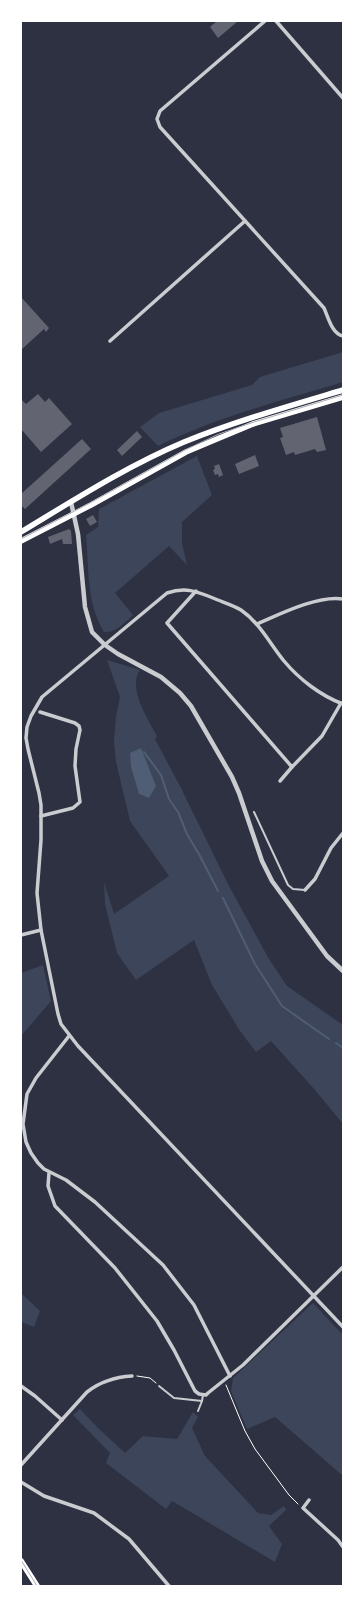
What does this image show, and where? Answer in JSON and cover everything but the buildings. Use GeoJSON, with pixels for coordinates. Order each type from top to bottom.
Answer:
{"type":"FeatureCollection","features":[{"type":"Feature","properties":{"kind":"main road"},"geometry":{"type":"LineString","coordinates":[[21,532],[133,467],[183,442],[252,417],[343,390]]}},
{"type":"Feature","properties":{"kind":"main road"},"geometry":{"type":"LineString","coordinates":[[21,541],[74,514],[186,452],[253,424],[343,397]]}},
{"type":"Feature","properties":{"kind":"main road"},"geometry":{"type":"LineString","coordinates":[[21,1561],[36,1586]]}},
{"type":"Feature","properties":{"kind":"street"},"geometry":{"type":"LineString","coordinates":[[265,21],[160,111],[157,119],[160,127],[324,308],[334,329],[339,335],[343,336]]}},
{"type":"Feature","properties":{"kind":"street"},"geometry":{"type":"LineString","coordinates":[[276,21],[343,98]]}},
{"type":"Feature","properties":{"kind":"street"},"geometry":{"type":"LineString","coordinates":[[110,341],[245,221]]}},
{"type":"Feature","properties":{"kind":"street"},"geometry":{"type":"LineString","coordinates":[[72,502],[78,534],[85,607],[92,632],[105,645],[118,654],[161,676],[180,693],[191,706],[232,777],[262,862],[272,881],[327,956],[343,971]]}},
{"type":"Feature","properties":{"kind":"street"},"geometry":{"type":"LineString","coordinates":[[280,781],[322,736],[342,703],[325,696],[285,662],[257,624],[241,610],[196,591],[177,589],[167,593],[42,697],[34,710],[27,727],[27,743],[39,793],[41,816],[37,893],[41,930],[61,1024],[69,1036],[343,1327]]}},
{"type":"Feature","properties":{"kind":"street"},"geometry":{"type":"LineString","coordinates":[[196,591],[167,623],[292,767]]}},
{"type":"Feature","properties":{"kind":"street"},"geometry":{"type":"LineString","coordinates":[[257,624],[304,604],[337,598],[343,599]]}},
{"type":"Feature","properties":{"kind":"street"},"geometry":{"type":"LineString","coordinates":[[40,712],[75,722],[79,726],[80,730],[76,749],[75,766],[80,802],[73,808],[41,816]]}},
{"type":"Feature","properties":{"kind":"street"},"geometry":{"type":"LineString","coordinates":[[21,730],[27,727]]}},
{"type":"Feature","properties":{"kind":"street"},"geometry":{"type":"LineString","coordinates":[[305,890],[315,880],[331,848],[343,833]]}},
{"type":"Feature","properties":{"kind":"street"},"geometry":{"type":"LineString","coordinates":[[21,935],[41,930]]}},
{"type":"Feature","properties":{"kind":"street"},"geometry":{"type":"LineString","coordinates":[[69,1036],[32,1083],[23,1114],[23,1129],[26,1142],[38,1163],[50,1173],[66,1180],[95,1202],[163,1265],[194,1305],[230,1376]]}},
{"type":"Feature","properties":{"kind":"street"},"geometry":{"type":"LineString","coordinates":[[50,1173],[48,1186],[55,1206],[121,1274],[160,1326],[195,1391],[203,1395],[208,1393],[230,1376],[343,1267]]}},
{"type":"Feature","properties":{"kind":"street"},"geometry":{"type":"LineString","coordinates":[[21,1465],[87,1392],[95,1386],[118,1377],[132,1376]]}},
{"type":"Feature","properties":{"kind":"street"},"geometry":{"type":"LineString","coordinates":[[21,1386],[62,1420]]}},
{"type":"Feature","properties":{"kind":"street"},"geometry":{"type":"LineString","coordinates":[[21,1482],[44,1496],[94,1513],[129,1539],[169,1586]]}},
{"type":"Feature","properties":{"kind":"street"},"geometry":{"type":"LineString","coordinates":[[309,1500],[303,1508],[338,1540],[343,1547]]}},
{"type":"Feature","properties":{"kind":"lane"},"geometry":{"type":"LineString","coordinates":[[254,812],[288,884],[293,889],[305,890]]}},
{"type":"Feature","properties":{"kind":"lane"},"geometry":{"type":"LineString","coordinates":[[159,1386],[171,1396],[178,1399],[202,1401]]}},
{"type":"Feature","properties":{"kind":"lane"},"geometry":{"type":"LineString","coordinates":[[198,1411],[203,1395]]}},
{"type":"Feature","properties":{"kind":"path"},"geometry":{"type":"LineString","coordinates":[[132,1376],[150,1378],[159,1386]]}},
{"type":"Feature","properties":{"kind":"path"},"geometry":{"type":"LineString","coordinates":[[224,1381],[245,1431],[255,1449],[289,1495],[303,1508]]}},
{"type":"Feature","properties":{"kind":"shaded area"},"geometry":{"type":"Polygon","coordinates":[[[343,352],[343,382],[226,418],[203,426],[158,446],[140,427],[159,413],[252,385],[260,377],[343,352]]]}},
{"type":"Feature","properties":{"kind":"shaded area"},"geometry":{"type":"Polygon","coordinates":[[[197,456],[212,495],[182,522],[182,543],[187,565],[169,546],[115,593],[133,615],[116,629],[104,632],[98,621],[91,597],[86,535],[98,527],[99,509],[197,456]]]}},
{"type":"Feature","properties":{"kind":"shaded area"},"geometry":{"type":"Polygon","coordinates":[[[107,660],[140,670],[137,677],[137,694],[144,712],[157,736],[155,739],[229,886],[269,959],[287,986],[343,1025],[343,1124],[271,1041],[256,1052],[240,1031],[212,985],[194,940],[136,980],[117,953],[105,904],[104,882],[114,914],[169,876],[130,821],[116,762],[114,741],[116,716],[120,697],[107,660]]]}},
{"type":"Feature","properties":{"kind":"shaded area"},"geometry":{"type":"Polygon","coordinates":[[[141,748],[156,786],[149,798],[139,794],[131,767],[130,753],[141,748]]]}},
{"type":"Feature","properties":{"kind":"shaded area"},"geometry":{"type":"Polygon","coordinates":[[[43,965],[51,1001],[21,1036],[21,973],[43,965]]]}},
{"type":"Feature","properties":{"kind":"shaded area"},"geometry":{"type":"Polygon","coordinates":[[[21,1293],[40,1311],[34,1327],[21,1322],[21,1293]]]}},
{"type":"Feature","properties":{"kind":"shaded area"},"geometry":{"type":"Polygon","coordinates":[[[313,1303],[343,1335],[343,1476],[275,1417],[247,1429],[231,1391],[233,1378],[313,1303]]]}},
{"type":"Feature","properties":{"kind":"shaded area"},"geometry":{"type":"Polygon","coordinates":[[[80,1409],[125,1453],[143,1436],[177,1439],[193,1412],[198,1417],[192,1428],[205,1456],[258,1513],[271,1515],[284,1506],[286,1510],[269,1526],[282,1544],[275,1562],[172,1501],[166,1509],[106,1463],[110,1453],[73,1415],[80,1409]]]}},
{"type":"Feature","properties":{"kind":"waterway"},"geometry":{"type":"LineString","coordinates":[[144,752],[161,775],[169,799],[178,812],[187,834],[218,891]]}},
{"type":"Feature","properties":{"kind":"waterway"},"geometry":{"type":"LineString","coordinates":[[223,898],[255,964],[282,1006],[329,1039]]}},
{"type":"Feature","properties":{"kind":"waterway"},"geometry":{"type":"LineString","coordinates":[[336,1043],[343,1048]]}},
{"type":"Feature","properties":{"kind":"tram line"},"geometry":{"type":"LineString","coordinates":[[21,539],[90,503],[187,449],[219,434],[343,395]]}},
{"type":"Feature","properties":{"kind":"tram line"},"geometry":{"type":"LineString","coordinates":[[21,1560],[37,1586]]}}]}
